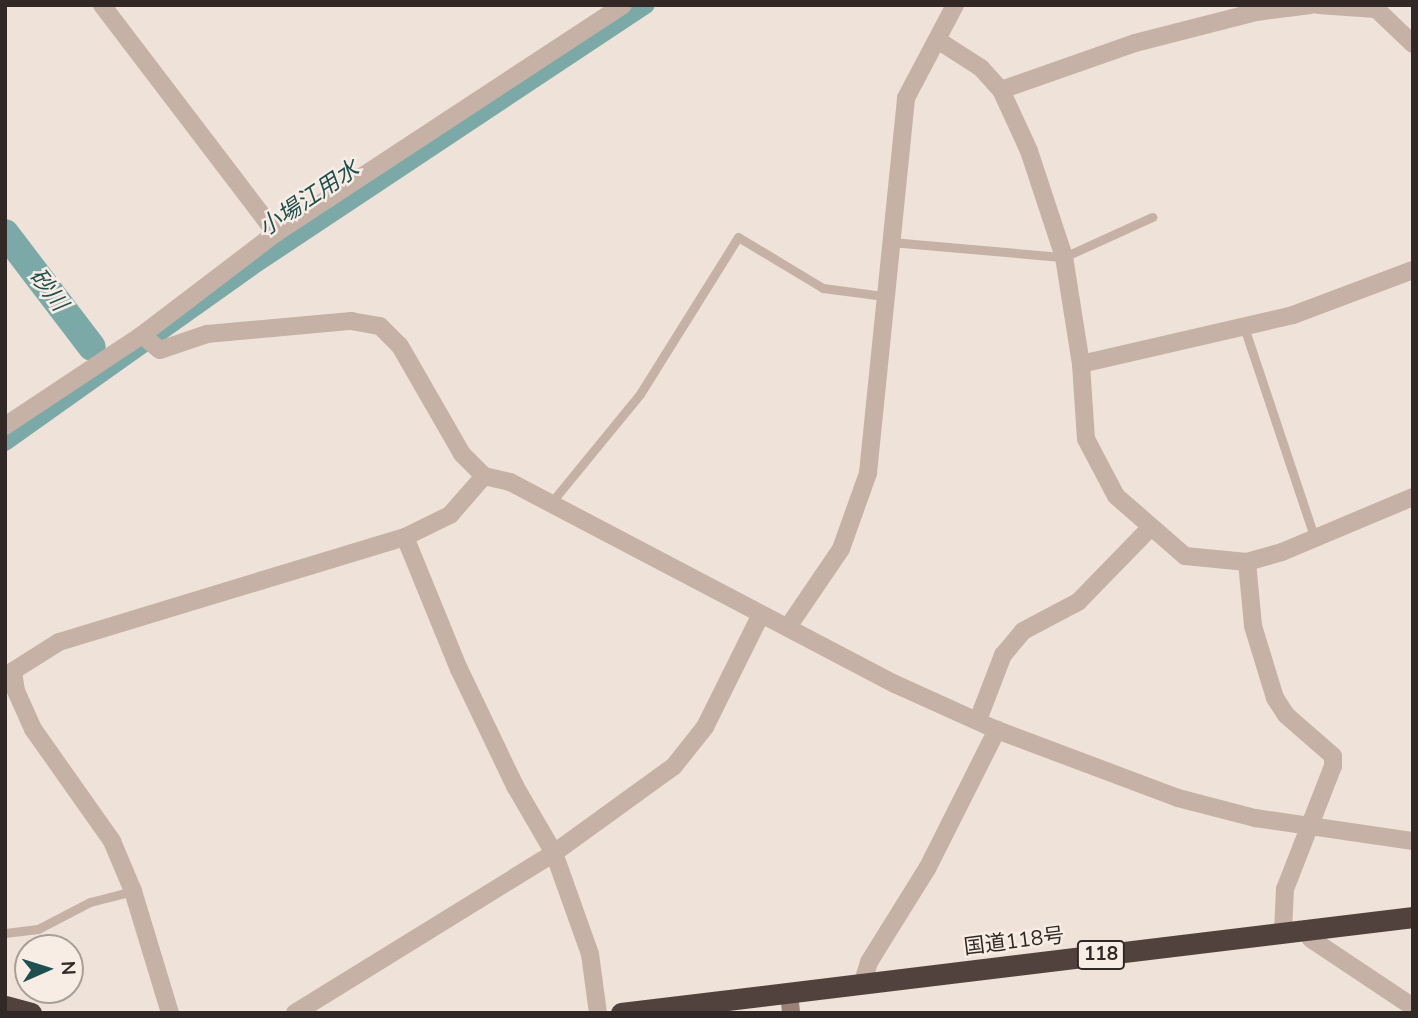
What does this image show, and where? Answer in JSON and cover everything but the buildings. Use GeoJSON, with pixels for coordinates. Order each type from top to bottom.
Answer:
{"type":"FeatureCollection","features":[{"type":"Feature","properties":{"kind":"highway","name":"国道118号"},"geometry":{"type":"LineString","coordinates":[[621,1013],[790,1003],[862,985],[1413,917]]}},
{"type":"Feature","properties":{"kind":"highway"},"geometry":{"type":"LineString","coordinates":[[5,1006],[31,1013]]}},
{"type":"Feature","properties":{"kind":"street"},"geometry":{"type":"LineString","coordinates":[[102,5],[276,233]]}},
{"type":"Feature","properties":{"kind":"street"},"geometry":{"type":"LineString","coordinates":[[5,426],[150,342],[276,233],[623,5]]}},
{"type":"Feature","properties":{"kind":"street"},"geometry":{"type":"LineString","coordinates":[[788,627],[841,549],[868,472],[889,242],[906,98],[939,41],[954,5]]}},
{"type":"Feature","properties":{"kind":"street"},"geometry":{"type":"LineString","coordinates":[[1001,90],[1135,43],[1256,12],[1311,5]]}},
{"type":"Feature","properties":{"kind":"street"},"geometry":{"type":"LineString","coordinates":[[1318,5],[1374,7],[1413,44]]}},
{"type":"Feature","properties":{"kind":"street"},"geometry":{"type":"LineString","coordinates":[[939,41],[981,68],[1001,90],[1029,151],[1064,257],[1081,364],[1086,439],[1116,496],[1185,556],[1247,562],[1315,539],[1413,497]]}},
{"type":"Feature","properties":{"kind":"street"},"geometry":{"type":"LineString","coordinates":[[1081,364],[1293,315],[1413,270]]}},
{"type":"Feature","properties":{"kind":"street"},"geometry":{"type":"LineString","coordinates":[[150,342],[176,348],[207,334],[351,321],[380,326],[400,346],[462,454],[484,476],[510,482],[760,616],[788,627],[895,684],[997,730],[1178,798],[1255,818],[1413,841]]}},
{"type":"Feature","properties":{"kind":"street"},"geometry":{"type":"LineString","coordinates":[[170,1013],[133,891],[112,841],[33,729],[16,691],[13,671],[59,642],[405,537],[450,516],[484,476]]}},
{"type":"Feature","properties":{"kind":"street"},"geometry":{"type":"LineString","coordinates":[[978,720],[1003,655],[1023,631],[1078,602],[1150,528]]}},
{"type":"Feature","properties":{"kind":"street"},"geometry":{"type":"LineString","coordinates":[[405,537],[459,669],[515,786],[554,853],[590,954],[598,1013]]}},
{"type":"Feature","properties":{"kind":"street"},"geometry":{"type":"LineString","coordinates":[[1247,562],[1253,626],[1275,698],[1286,715],[1333,756],[1333,766],[1285,889],[1283,932]]}},
{"type":"Feature","properties":{"kind":"street"},"geometry":{"type":"LineString","coordinates":[[295,1013],[554,853],[690,751],[760,616]]}},
{"type":"Feature","properties":{"kind":"street"},"geometry":{"type":"LineString","coordinates":[[862,985],[869,962],[927,870],[997,730]]}},
{"type":"Feature","properties":{"kind":"street"},"geometry":{"type":"LineString","coordinates":[[1308,930],[1311,939],[1413,1007]]}},
{"type":"Feature","properties":{"kind":"lane"},"geometry":{"type":"LineString","coordinates":[[889,242],[1064,257],[1152,217]]}},
{"type":"Feature","properties":{"kind":"lane"},"geometry":{"type":"LineString","coordinates":[[549,505],[640,394],[738,237],[823,288],[884,296]]}},
{"type":"Feature","properties":{"kind":"lane"},"geometry":{"type":"LineString","coordinates":[[1244,327],[1315,539]]}},
{"type":"Feature","properties":{"kind":"lane"},"geometry":{"type":"LineString","coordinates":[[5,933],[38,929],[90,902],[133,891]]}},
{"type":"Feature","properties":{"kind":"waterway","name":"小場江用水"},"geometry":{"type":"LineString","coordinates":[[5,442],[251,267],[646,5]]}},
{"type":"Feature","properties":{"kind":"waterway","name":"砂川"},"geometry":{"type":"LineString","coordinates":[[5,233],[92,347]]}}]}
